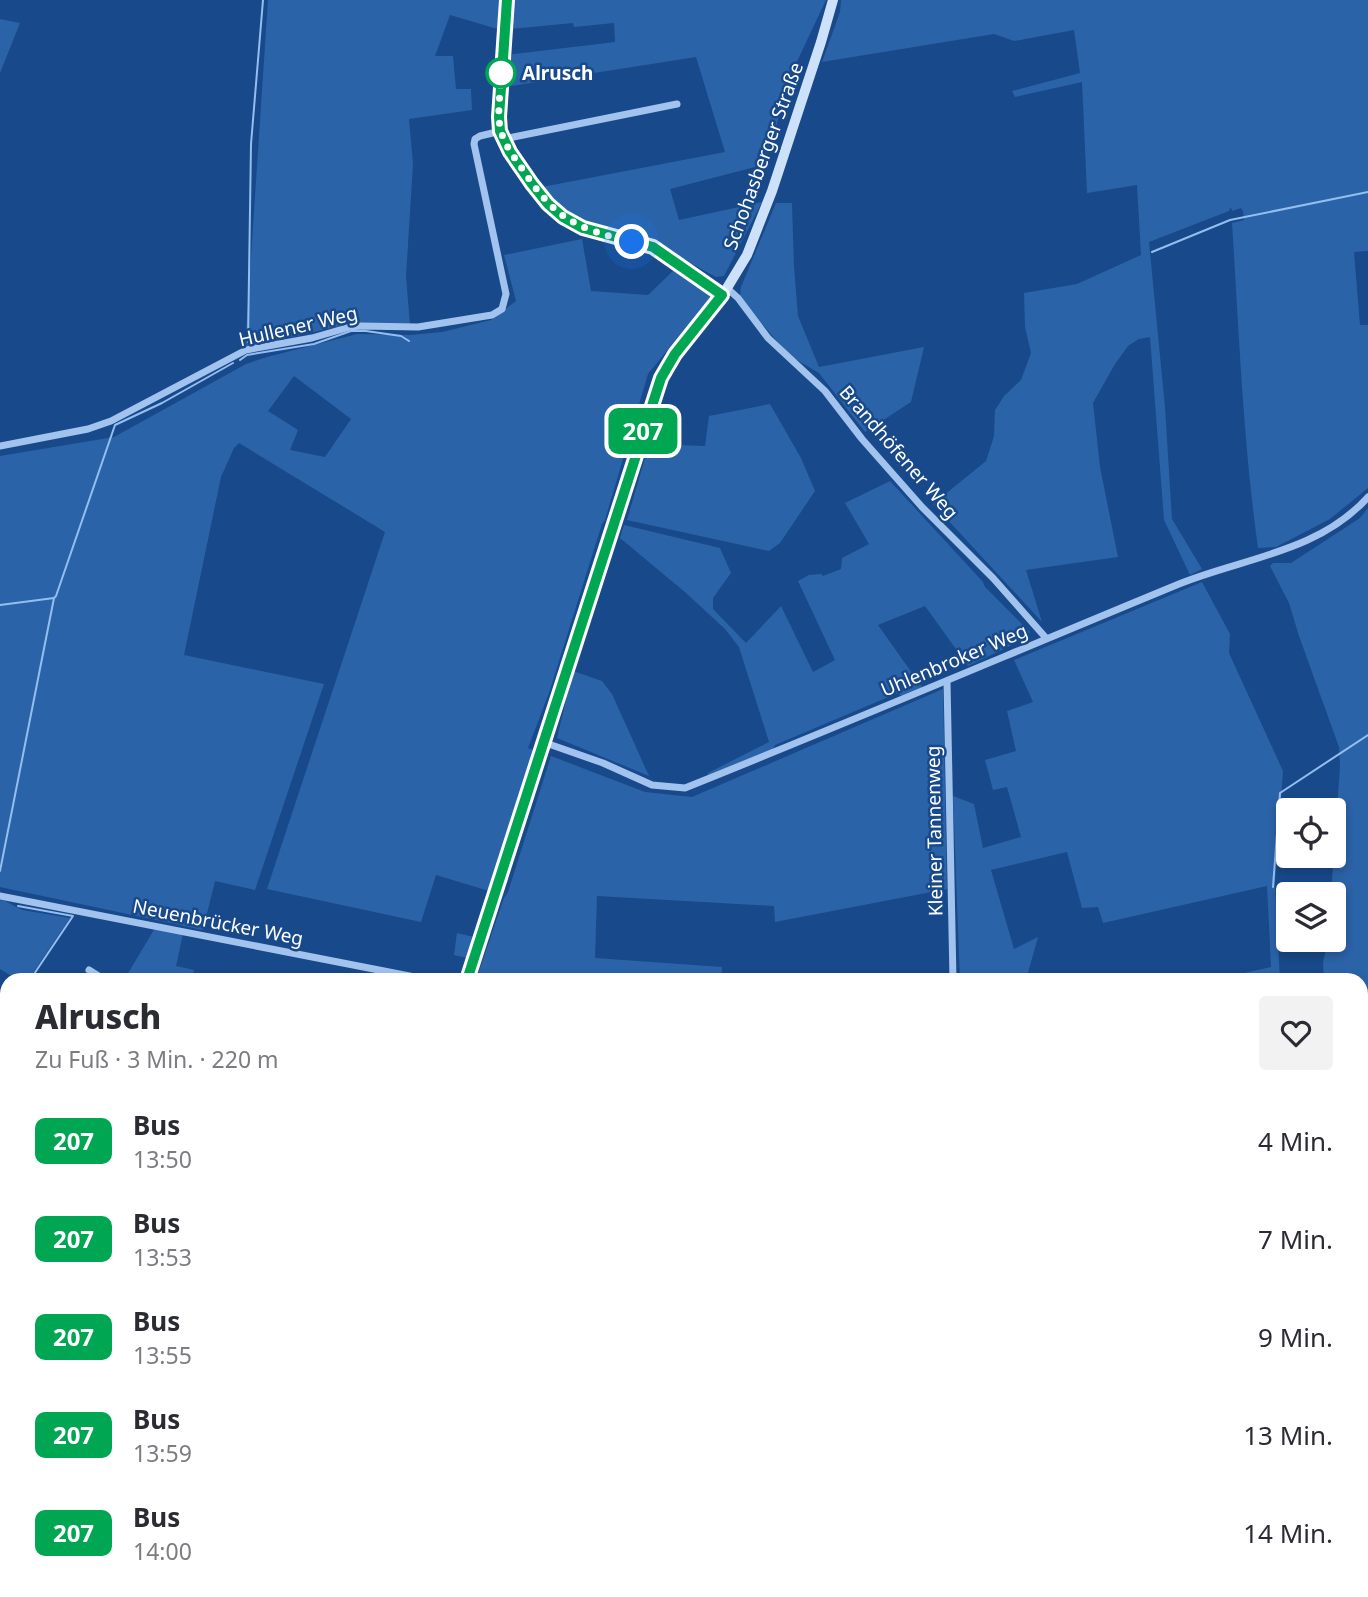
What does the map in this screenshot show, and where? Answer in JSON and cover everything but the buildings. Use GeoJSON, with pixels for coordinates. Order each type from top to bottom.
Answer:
{"type":"FeatureCollection","features":[{"type":"Feature","properties":{"kind":"street","name":"Brandhöfener Weg"},"geometry":{"type":"LineString","coordinates":[[507,0],[499,97],[502,135],[510,152],[548,204],[563,217],[583,228],[653,247],[738,298],[768,338],[825,391],[862,439],[922,507],[993,578],[1046,638]]}},
{"type":"Feature","properties":{"kind":"street","name":"Schohasberger Straße"},"geometry":{"type":"LineString","coordinates":[[469,973],[661,378],[675,354],[724,292],[747,255],[759,227],[833,0]]}},
{"type":"Feature","properties":{"kind":"street"},"geometry":{"type":"LineString","coordinates":[[502,135],[677,104]]}},
{"type":"Feature","properties":{"kind":"street","name":"Hullener Weg"},"geometry":{"type":"LineString","coordinates":[[0,446],[88,429],[111,421],[246,350],[360,326],[418,327],[492,315],[502,309],[506,294],[474,144],[475,139],[480,136],[502,135]]}},
{"type":"Feature","properties":{"kind":"street","name":"Uhlenbroker Weg"},"geometry":{"type":"LineString","coordinates":[[543,742],[603,763],[652,785],[685,788],[1192,579],[1298,545],[1328,530],[1368,497]]}},
{"type":"Feature","properties":{"kind":"street","name":"Kleiner Tannenweg"},"geometry":{"type":"LineString","coordinates":[[947,681],[953,973]]}},
{"type":"Feature","properties":{"kind":"street","name":"Neuenbrücker Weg"},"geometry":{"type":"LineString","coordinates":[[0,896],[394,973]]}},
{"type":"Feature","properties":{"kind":"street"},"geometry":{"type":"LineString","coordinates":[[89,970],[94,973]]}},
{"type":"Feature","properties":{"kind":"shaded area"},"geometry":{"type":"Polygon","coordinates":[[[268,0],[504,0],[504,25],[501,30],[450,15],[435,56],[453,56],[456,89],[471,89],[472,110],[409,119],[413,164],[406,277],[410,324],[352,323],[245,348],[268,0]]]}},
{"type":"Feature","properties":{"kind":"shaded area"},"geometry":{"type":"Polygon","coordinates":[[[513,0],[826,0],[785,87],[773,143],[767,154],[755,167],[670,189],[679,220],[762,202],[724,276],[716,277],[655,244],[596,227],[566,212],[567,214],[551,200],[542,187],[725,152],[696,57],[504,87],[506,55],[615,42],[614,23],[574,27],[573,23],[511,29],[513,0]]]}},
{"type":"Feature","properties":{"kind":"shaded area"},"geometry":{"type":"Polygon","coordinates":[[[841,0],[1368,0],[1368,251],[1354,252],[1360,325],[1368,325],[1368,488],[1330,519],[1276,547],[1258,548],[1245,427],[1232,223],[1244,220],[1241,208],[1232,211],[1231,207],[1229,211],[1149,242],[1165,407],[1172,519],[1202,569],[1190,575],[1164,520],[1150,337],[1139,339],[1128,346],[1115,364],[1093,403],[1100,467],[1118,557],[1026,570],[1042,622],[933,504],[986,461],[994,436],[995,410],[1004,396],[1021,380],[1031,353],[1025,327],[1024,293],[1077,284],[1141,255],[1137,185],[1087,193],[1082,82],[1015,97],[1012,91],[1080,73],[1074,30],[1014,41],[994,34],[822,62],[840,12],[841,0]]]}},
{"type":"Feature","properties":{"kind":"shaded area"},"geometry":{"type":"Polygon","coordinates":[[[0,19],[20,23],[0,73],[0,19]]]}},
{"type":"Feature","properties":{"kind":"shaded area"},"geometry":{"type":"Polygon","coordinates":[[[776,203],[792,203],[798,316],[819,367],[924,347],[911,402],[865,432],[819,373],[790,356],[740,297],[741,287],[776,203]]]}},
{"type":"Feature","properties":{"kind":"shaded area"},"geometry":{"type":"Polygon","coordinates":[[[582,239],[591,291],[648,295],[676,268],[712,295],[648,374],[605,520],[549,693],[528,748],[537,752],[489,891],[436,875],[421,922],[267,889],[385,532],[239,443],[221,477],[184,655],[324,684],[255,890],[215,881],[203,930],[0,887],[0,456],[114,437],[246,364],[267,357],[357,334],[411,335],[442,332],[491,320],[516,301],[504,255],[582,239]],[[294,376],[268,411],[298,430],[290,450],[325,457],[351,419],[294,376]]]}},
{"type":"Feature","properties":{"kind":"shaded area"},"geometry":{"type":"Polygon","coordinates":[[[770,404],[801,458],[815,491],[780,543],[769,551],[627,520],[649,444],[705,446],[709,416],[770,404]]]}},
{"type":"Feature","properties":{"kind":"shaded area"},"geometry":{"type":"Polygon","coordinates":[[[890,481],[985,587],[1030,632],[1025,639],[968,666],[925,606],[878,625],[922,687],[901,696],[898,693],[775,745],[772,751],[708,775],[769,742],[739,647],[725,629],[686,593],[620,538],[624,525],[720,548],[731,573],[713,598],[713,609],[746,643],[781,606],[813,672],[835,660],[798,581],[809,575],[823,576],[841,569],[842,558],[869,544],[845,503],[890,481]]]}},
{"type":"Feature","properties":{"kind":"shaded area"},"geometry":{"type":"Polygon","coordinates":[[[1368,508],[1368,973],[1324,973],[1325,952],[1346,952],[1346,882],[1332,882],[1333,868],[1346,868],[1346,798],[1338,798],[1339,747],[1289,603],[1270,566],[1273,563],[1291,563],[1360,518],[1368,508]]]}},
{"type":"Feature","properties":{"kind":"shaded area"},"geometry":{"type":"Polygon","coordinates":[[[1202,582],[1230,634],[1229,653],[1283,771],[1281,798],[1276,798],[1276,952],[1279,952],[1280,973],[1244,973],[1271,967],[1267,886],[1103,923],[1098,907],[1082,908],[1067,852],[991,870],[1014,949],[1038,937],[1028,973],[960,973],[953,796],[974,804],[983,848],[1021,837],[1007,787],[993,790],[985,760],[1016,751],[1007,711],[1033,702],[1014,660],[1202,582]]]}},
{"type":"Feature","properties":{"kind":"shaded area"},"geometry":{"type":"Polygon","coordinates":[[[573,671],[602,681],[612,694],[649,776],[557,738],[573,671]]]}},
{"type":"Feature","properties":{"kind":"shaded area"},"geometry":{"type":"Polygon","coordinates":[[[943,689],[947,889],[775,922],[774,906],[597,896],[595,958],[722,967],[722,973],[478,973],[508,892],[551,756],[645,792],[692,797],[943,689]]]}},
{"type":"Feature","properties":{"kind":"shaded area"},"geometry":{"type":"Polygon","coordinates":[[[0,900],[22,910],[70,918],[33,973],[7,973],[0,969],[0,900]]]}},
{"type":"Feature","properties":{"kind":"shaded area"},"geometry":{"type":"Polygon","coordinates":[[[155,928],[183,934],[176,966],[194,970],[193,973],[128,973],[155,928]]]}},
{"type":"Feature","properties":{"kind":"shaded area"},"geometry":{"type":"Polygon","coordinates":[[[457,933],[474,937],[467,958],[454,955],[457,933]]]}},
{"type":"Feature","properties":{"kind":"waterway"},"geometry":{"type":"LineString","coordinates":[[248,342],[251,144],[263,0]]}},
{"type":"Feature","properties":{"kind":"waterway"},"geometry":{"type":"LineString","coordinates":[[1152,252],[1230,220],[1368,192]]}},
{"type":"Feature","properties":{"kind":"waterway"},"geometry":{"type":"LineString","coordinates":[[240,360],[247,355],[314,344],[351,331],[401,336],[409,341]]}},
{"type":"Feature","properties":{"kind":"waterway"},"geometry":{"type":"LineString","coordinates":[[0,605],[56,596],[115,425],[162,403],[233,363]]}},
{"type":"Feature","properties":{"kind":"waterway"},"geometry":{"type":"LineString","coordinates":[[0,871],[54,598]]}},
{"type":"Feature","properties":{"kind":"waterway"},"geometry":{"type":"LineString","coordinates":[[1273,887],[1280,793],[1368,735]]}},
{"type":"Feature","properties":{"kind":"waterway"},"geometry":{"type":"LineString","coordinates":[[18,906],[73,916],[35,973]]}},
{"type":"Feature","properties":{"kind":"bus line","name":"207"},"geometry":{"type":"LineString","coordinates":[[469,973],[661,378],[675,354],[722,295],[653,247],[583,228],[563,217],[532,184],[510,152],[500,131],[507,0]]}},
{"type":"Feature","properties":{"kind":"place","name":"Alrusch"},"geometry":{"type":"Point","coordinates":[501,73]}},
{"type":"Feature","properties":{"kind":"route"},"geometry":{"type":"LineString","coordinates":[[501,73],[500,131],[510,152],[532,184],[563,217],[583,228],[632,242]]}}]}
